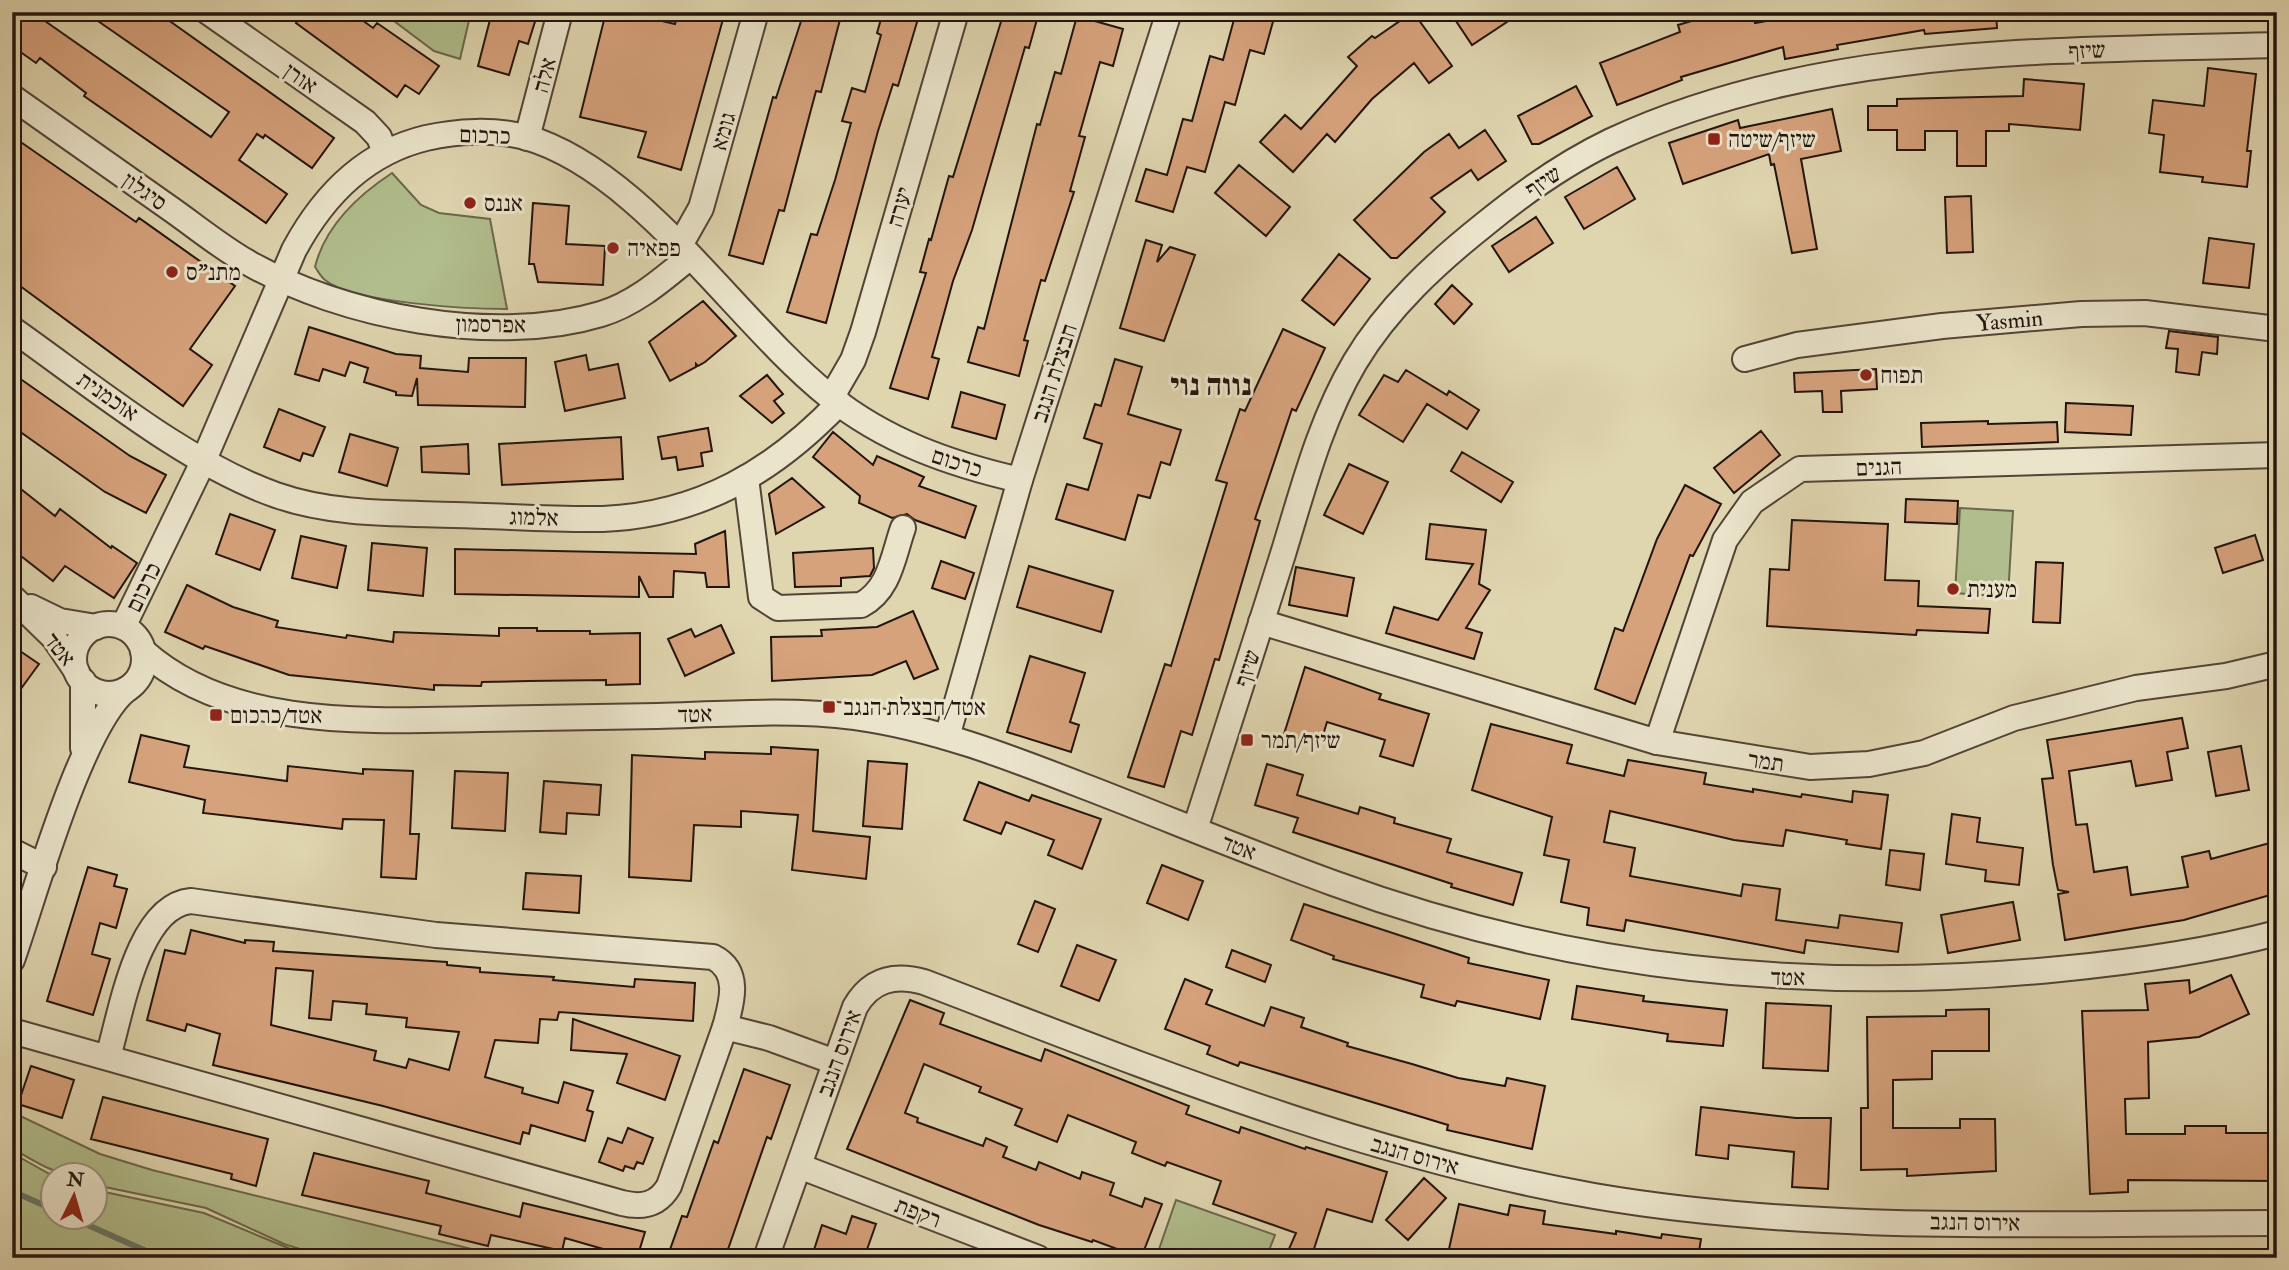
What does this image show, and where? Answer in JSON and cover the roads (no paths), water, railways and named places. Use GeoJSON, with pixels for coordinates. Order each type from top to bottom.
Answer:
{"type":"FeatureCollection","features":[{"type":"Feature","properties":{"kind":"street","name":"אורן"},"geometry":{"type":"LineString","coordinates":[[208,12],[365,122],[379,136],[386,152]]}},
{"type":"Feature","properties":{"kind":"street","name":"אלה"},"geometry":{"type":"LineString","coordinates":[[527,138],[560,12]]}},
{"type":"Feature","properties":{"kind":"street","name":"גומא"},"geometry":{"type":"LineString","coordinates":[[685,252],[701,208],[756,12]]}},
{"type":"Feature","properties":{"kind":"street","name":"יערה"},"geometry":{"type":"LineString","coordinates":[[835,400],[863,332],[956,12]]}},
{"type":"Feature","properties":{"kind":"street","name":"חבצלת הנגב"},"geometry":{"type":"LineString","coordinates":[[947,737],[1020,480],[1169,12]]}},
{"type":"Feature","properties":{"kind":"street","name":"שיזף"},"geometry":{"type":"LineString","coordinates":[[1195,829],[1318,442],[1334,401],[1355,361],[1393,311],[1458,246],[1538,183],[1570,163],[1633,132],[1705,104],[1772,86],[2001,54],[2277,45]]}},
{"type":"Feature","properties":{"kind":"street","name":"סיגלון"},"geometry":{"type":"LineString","coordinates":[[12,97],[244,261],[281,280]]}},
{"type":"Feature","properties":{"kind":"street","name":"כרכום"},"geometry":{"type":"LineString","coordinates":[[123,627],[203,462],[309,221],[330,193],[386,152],[446,133],[479,132],[527,138],[557,149],[597,174],[685,252],[835,400],[869,424],[937,458],[1020,480]]}},
{"type":"Feature","properties":{"kind":"street","name":"אפרסמון"},"geometry":{"type":"LineString","coordinates":[[281,280],[356,307],[425,322],[538,324],[602,314],[628,303],[685,252]]}},
{"type":"Feature","properties":{"kind":"street","name":"Yasmin"},"geometry":{"type":"LineString","coordinates":[[1745,359],[1797,345],[1876,334],[2081,314],[2145,313],[2277,329]]}},
{"type":"Feature","properties":{"kind":"street","name":"אוכמנית"},"geometry":{"type":"LineString","coordinates":[[12,329],[203,462]]}},
{"type":"Feature","properties":{"kind":"street","name":"אלמוג"},"geometry":{"type":"LineString","coordinates":[[203,462],[286,498],[345,510],[603,519],[666,509],[705,498],[747,478],[793,448],[835,400]]}},
{"type":"Feature","properties":{"kind":"street","name":"הגנים"},"geometry":{"type":"LineString","coordinates":[[1657,742],[1725,540],[1752,502],[1800,469],[2277,455]]}},
{"type":"Feature","properties":{"kind":"street"},"geometry":{"type":"LineString","coordinates":[[747,478],[761,597],[778,608],[861,605],[872,599],[885,582],[903,528]]}},
{"type":"Feature","properties":{"kind":"street","name":"אטד"},"geometry":{"type":"LineString","coordinates":[[12,596],[45,615],[78,625],[96,627]]}},
{"type":"Feature","properties":{"kind":"street","name":"אטד"},"geometry":{"type":"LineString","coordinates":[[12,596],[60,645],[80,677]]}},
{"type":"Feature","properties":{"kind":"street","name":"תמר"},"geometry":{"type":"LineString","coordinates":[[1261,622],[1657,742],[1735,757],[1810,767],[1869,764],[1924,753],[2014,718],[2136,688],[2226,676],[2277,664]]}},
{"type":"Feature","properties":{"kind":"street"},"geometry":{"type":"LineString","coordinates":[[12,960],[82,759],[114,702],[130,687],[143,668],[143,651],[136,637],[123,627],[107,624],[96,627],[83,636],[78,645],[75,662],[80,677],[85,718],[82,759]]}},
{"type":"Feature","properties":{"kind":"street","name":"אטד"},"geometry":{"type":"LineString","coordinates":[[143,651],[162,668],[205,691]]}},
{"type":"Feature","properties":{"kind":"street"},"geometry":{"type":"LineString","coordinates":[[80,677],[101,692],[112,694],[130,687]]}},
{"type":"Feature","properties":{"kind":"street","name":"אטד"},"geometry":{"type":"LineString","coordinates":[[130,687],[168,685],[205,691],[259,706],[339,717],[434,720],[803,713],[886,722],[947,737],[1336,884],[1462,924],[1554,947],[1701,972],[1786,978],[1972,977],[2153,958],[2205,950],[2277,933]]}},
{"type":"Feature","properties":{"kind":"street"},"geometry":{"type":"LineString","coordinates":[[12,851],[44,867]]}},
{"type":"Feature","properties":{"kind":"street"},"geometry":{"type":"LineString","coordinates":[[12,1031],[622,1203],[641,1205],[657,1201],[669,1186],[725,1027],[732,998],[730,973],[721,961],[702,955],[436,935],[191,901],[169,907],[152,926],[138,959],[108,1057]]}},
{"type":"Feature","properties":{"kind":"street","name":"אירוס הנגב"},"geometry":{"type":"LineString","coordinates":[[766,1258],[859,999],[877,983],[902,978],[924,982],[1259,1110],[1447,1165],[1597,1196],[1807,1220],[2277,1223]]}},
{"type":"Feature","properties":{"kind":"street"},"geometry":{"type":"LineString","coordinates":[[725,1027],[769,1038],[835,1062]]}},
{"type":"Feature","properties":{"kind":"street","name":"רקפת"},"geometry":{"type":"LineString","coordinates":[[799,1166],[1038,1258]]}},
{"type":"Feature","properties":{"kind":"waterway"},"geometry":{"type":"LineString","coordinates":[[12,1191],[38,1203]]}},
{"type":"Feature","properties":{"kind":"waterway"},"geometry":{"type":"LineString","coordinates":[[103,1232],[155,1255],[171,1258]]}},
{"type":"Feature","properties":{"kind":"place","name":"שיזף/שיטה"},"geometry":{"type":"Point","coordinates":[1714,139]}},
{"type":"Feature","properties":{"kind":"place","name":"אננס"},"geometry":{"type":"Point","coordinates":[470,203]}},
{"type":"Feature","properties":{"kind":"place","name":"פפאיה"},"geometry":{"type":"Point","coordinates":[613,248]}},
{"type":"Feature","properties":{"kind":"place","name":"מתנ\"ס"},"geometry":{"type":"Point","coordinates":[172,272]}},
{"type":"Feature","properties":{"kind":"place","name":"תפוח"},"geometry":{"type":"Point","coordinates":[1866,375]}},
{"type":"Feature","properties":{"kind":"place","name":"מענית"},"geometry":{"type":"Point","coordinates":[1953,589]}},
{"type":"Feature","properties":{"kind":"place","name":"אטד/חבצלת הנגב"},"geometry":{"type":"Point","coordinates":[829,707]}},
{"type":"Feature","properties":{"kind":"place","name":"אטד/כרכום"},"geometry":{"type":"Point","coordinates":[216,715]}},
{"type":"Feature","properties":{"kind":"place","name":"שיזף/תמר"},"geometry":{"type":"Point","coordinates":[1247,740]}},
{"type":"Feature","properties":{"kind":"district","name":"נווה נוי"},"geometry":{"type":"Point","coordinates":[1211,385]}}]}
